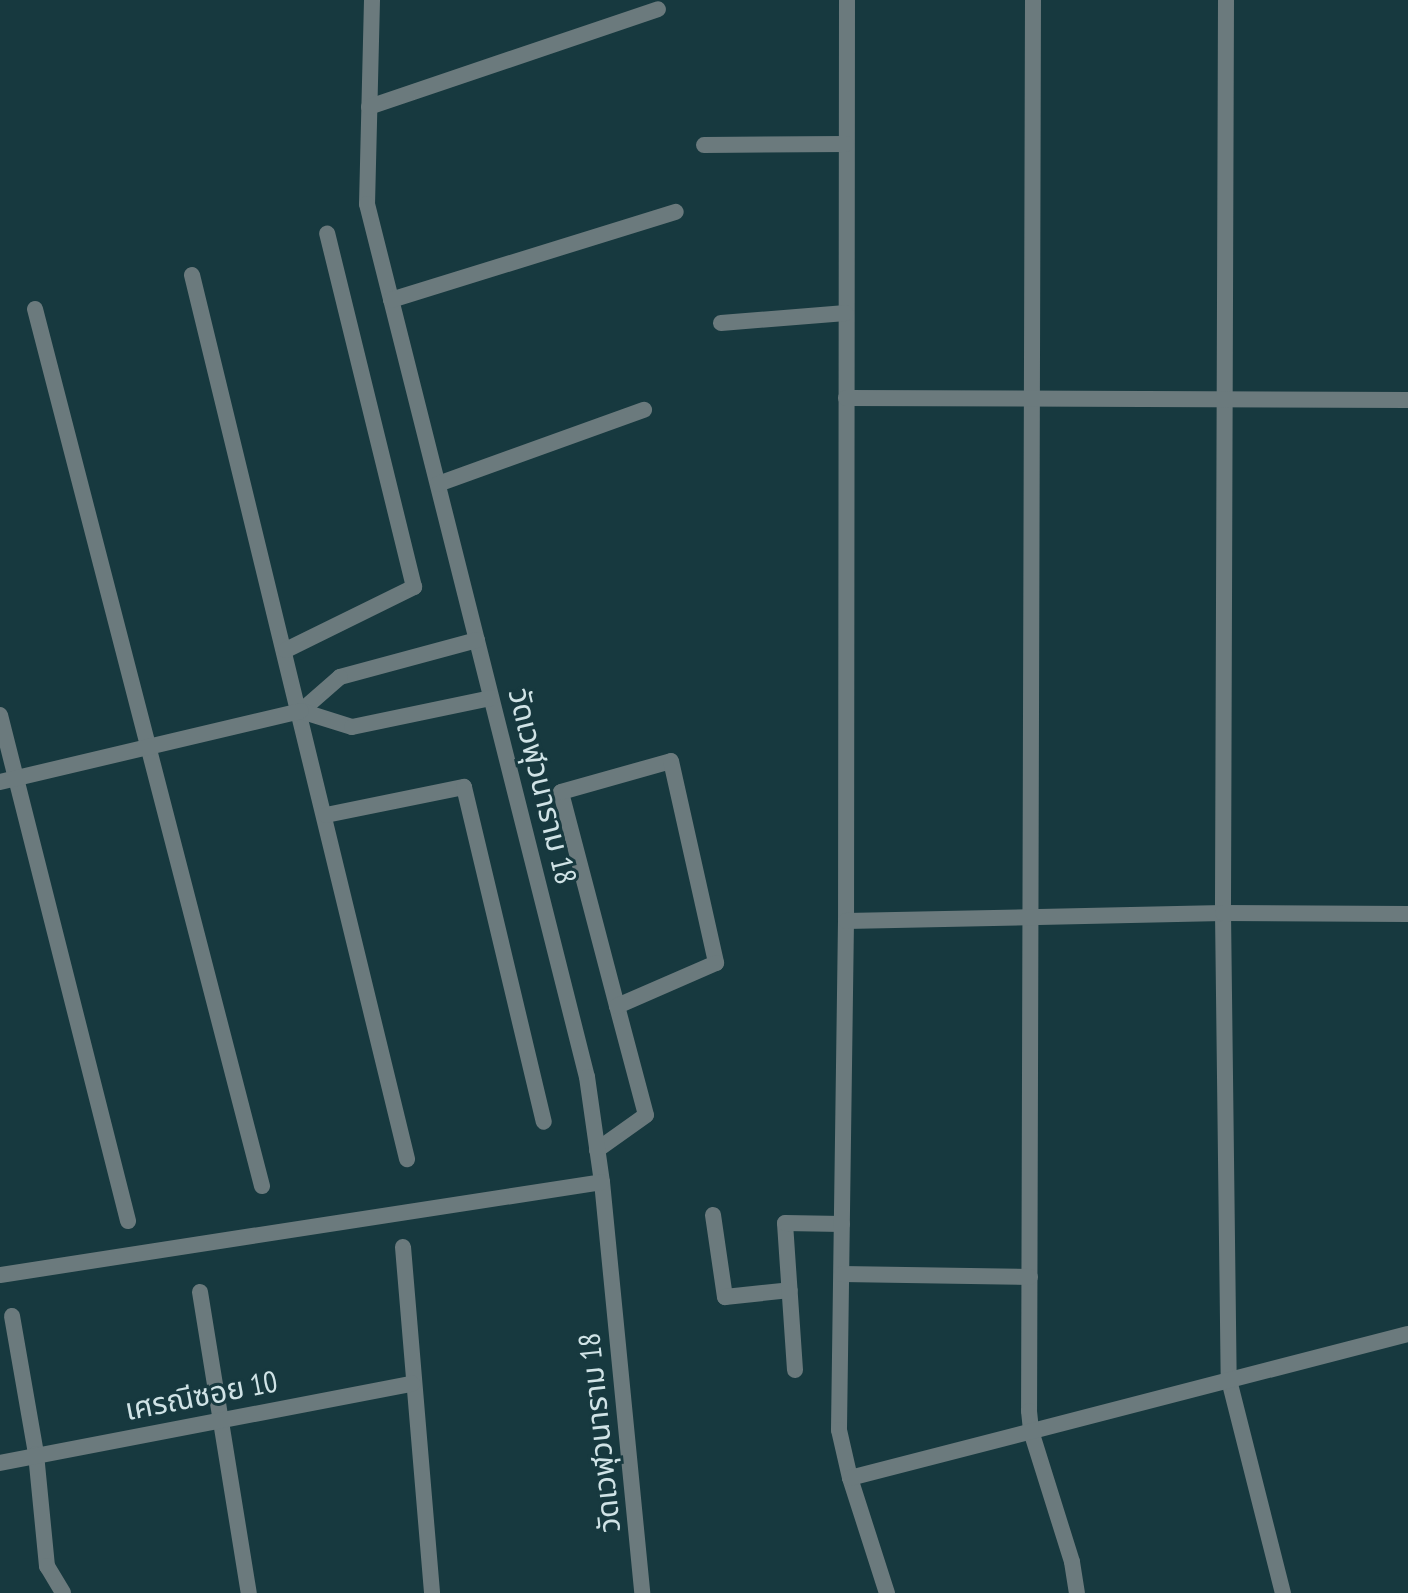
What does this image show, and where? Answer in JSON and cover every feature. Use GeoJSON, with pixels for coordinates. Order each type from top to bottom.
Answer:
{"type":"FeatureCollection","features":[{"type":"Feature","properties":{"kind":"street","name":"วัดเวฬุวนาราม 18"},"geometry":{"type":"LineString","coordinates":[[372,0],[367,204],[587,1077],[602,1182],[642,1593]]}},
{"type":"Feature","properties":{"kind":"street"},"geometry":{"type":"LineString","coordinates":[[847,0],[846,921],[839,1430],[850,1478],[887,1593]]}},
{"type":"Feature","properties":{"kind":"street"},"geometry":{"type":"LineString","coordinates":[[1033,0],[1031,1431],[1072,1562],[1077,1593]]}},
{"type":"Feature","properties":{"kind":"street"},"geometry":{"type":"LineString","coordinates":[[1226,0],[1223,913],[1229,1380],[1283,1593]]}},
{"type":"Feature","properties":{"kind":"street"},"geometry":{"type":"LineString","coordinates":[[369,107],[658,9]]}},
{"type":"Feature","properties":{"kind":"street"},"geometry":{"type":"LineString","coordinates":[[704,145],[846,144]]}},
{"type":"Feature","properties":{"kind":"street"},"geometry":{"type":"LineString","coordinates":[[391,300],[676,212]]}},
{"type":"Feature","properties":{"kind":"street"},"geometry":{"type":"LineString","coordinates":[[286,650],[414,587],[327,234]]}},
{"type":"Feature","properties":{"kind":"street"},"geometry":{"type":"LineString","coordinates":[[192,275],[301,711],[407,1159]]}},
{"type":"Feature","properties":{"kind":"street"},"geometry":{"type":"LineString","coordinates":[[35,309],[262,1186]]}},
{"type":"Feature","properties":{"kind":"street"},"geometry":{"type":"LineString","coordinates":[[721,323],[846,313]]}},
{"type":"Feature","properties":{"kind":"street"},"geometry":{"type":"LineString","coordinates":[[846,398],[1408,400]]}},
{"type":"Feature","properties":{"kind":"street"},"geometry":{"type":"LineString","coordinates":[[438,484],[644,410]]}},
{"type":"Feature","properties":{"kind":"street"},"geometry":{"type":"LineString","coordinates":[[8,780],[301,711],[340,677],[477,640]]}},
{"type":"Feature","properties":{"kind":"street"},"geometry":{"type":"LineString","coordinates":[[301,711],[352,727],[491,698]]}},
{"type":"Feature","properties":{"kind":"street"},"geometry":{"type":"LineString","coordinates":[[0,715],[8,780],[128,1221]]}},
{"type":"Feature","properties":{"kind":"street"},"geometry":{"type":"LineString","coordinates":[[597,1150],[646,1115],[617,1006],[561,792],[671,761],[716,963],[617,1006]]}},
{"type":"Feature","properties":{"kind":"street"},"geometry":{"type":"LineString","coordinates":[[326,815],[464,787],[544,1122]]}},
{"type":"Feature","properties":{"kind":"street"},"geometry":{"type":"LineString","coordinates":[[846,921],[1223,913],[1408,914]]}},
{"type":"Feature","properties":{"kind":"street"},"geometry":{"type":"LineString","coordinates":[[0,1275],[602,1182]]}},
{"type":"Feature","properties":{"kind":"street"},"geometry":{"type":"LineString","coordinates":[[713,1215],[725,1297],[790,1290]]}},
{"type":"Feature","properties":{"kind":"street"},"geometry":{"type":"LineString","coordinates":[[795,1370],[785,1223],[842,1224]]}},
{"type":"Feature","properties":{"kind":"street"},"geometry":{"type":"LineString","coordinates":[[403,1247],[412,1384],[432,1593]]}},
{"type":"Feature","properties":{"kind":"street"},"geometry":{"type":"LineString","coordinates":[[842,1274],[1030,1277]]}},
{"type":"Feature","properties":{"kind":"street"},"geometry":{"type":"LineString","coordinates":[[200,1292],[218,1421],[249,1593]]}},
{"type":"Feature","properties":{"kind":"street"},"geometry":{"type":"LineString","coordinates":[[12,1316],[36,1454],[47,1566],[63,1593]]}},
{"type":"Feature","properties":{"kind":"street"},"geometry":{"type":"LineString","coordinates":[[850,1478],[1408,1334]]}},
{"type":"Feature","properties":{"kind":"street","name":"เศรณีซอย 10"},"geometry":{"type":"LineString","coordinates":[[0,1463],[412,1384]]}}]}
